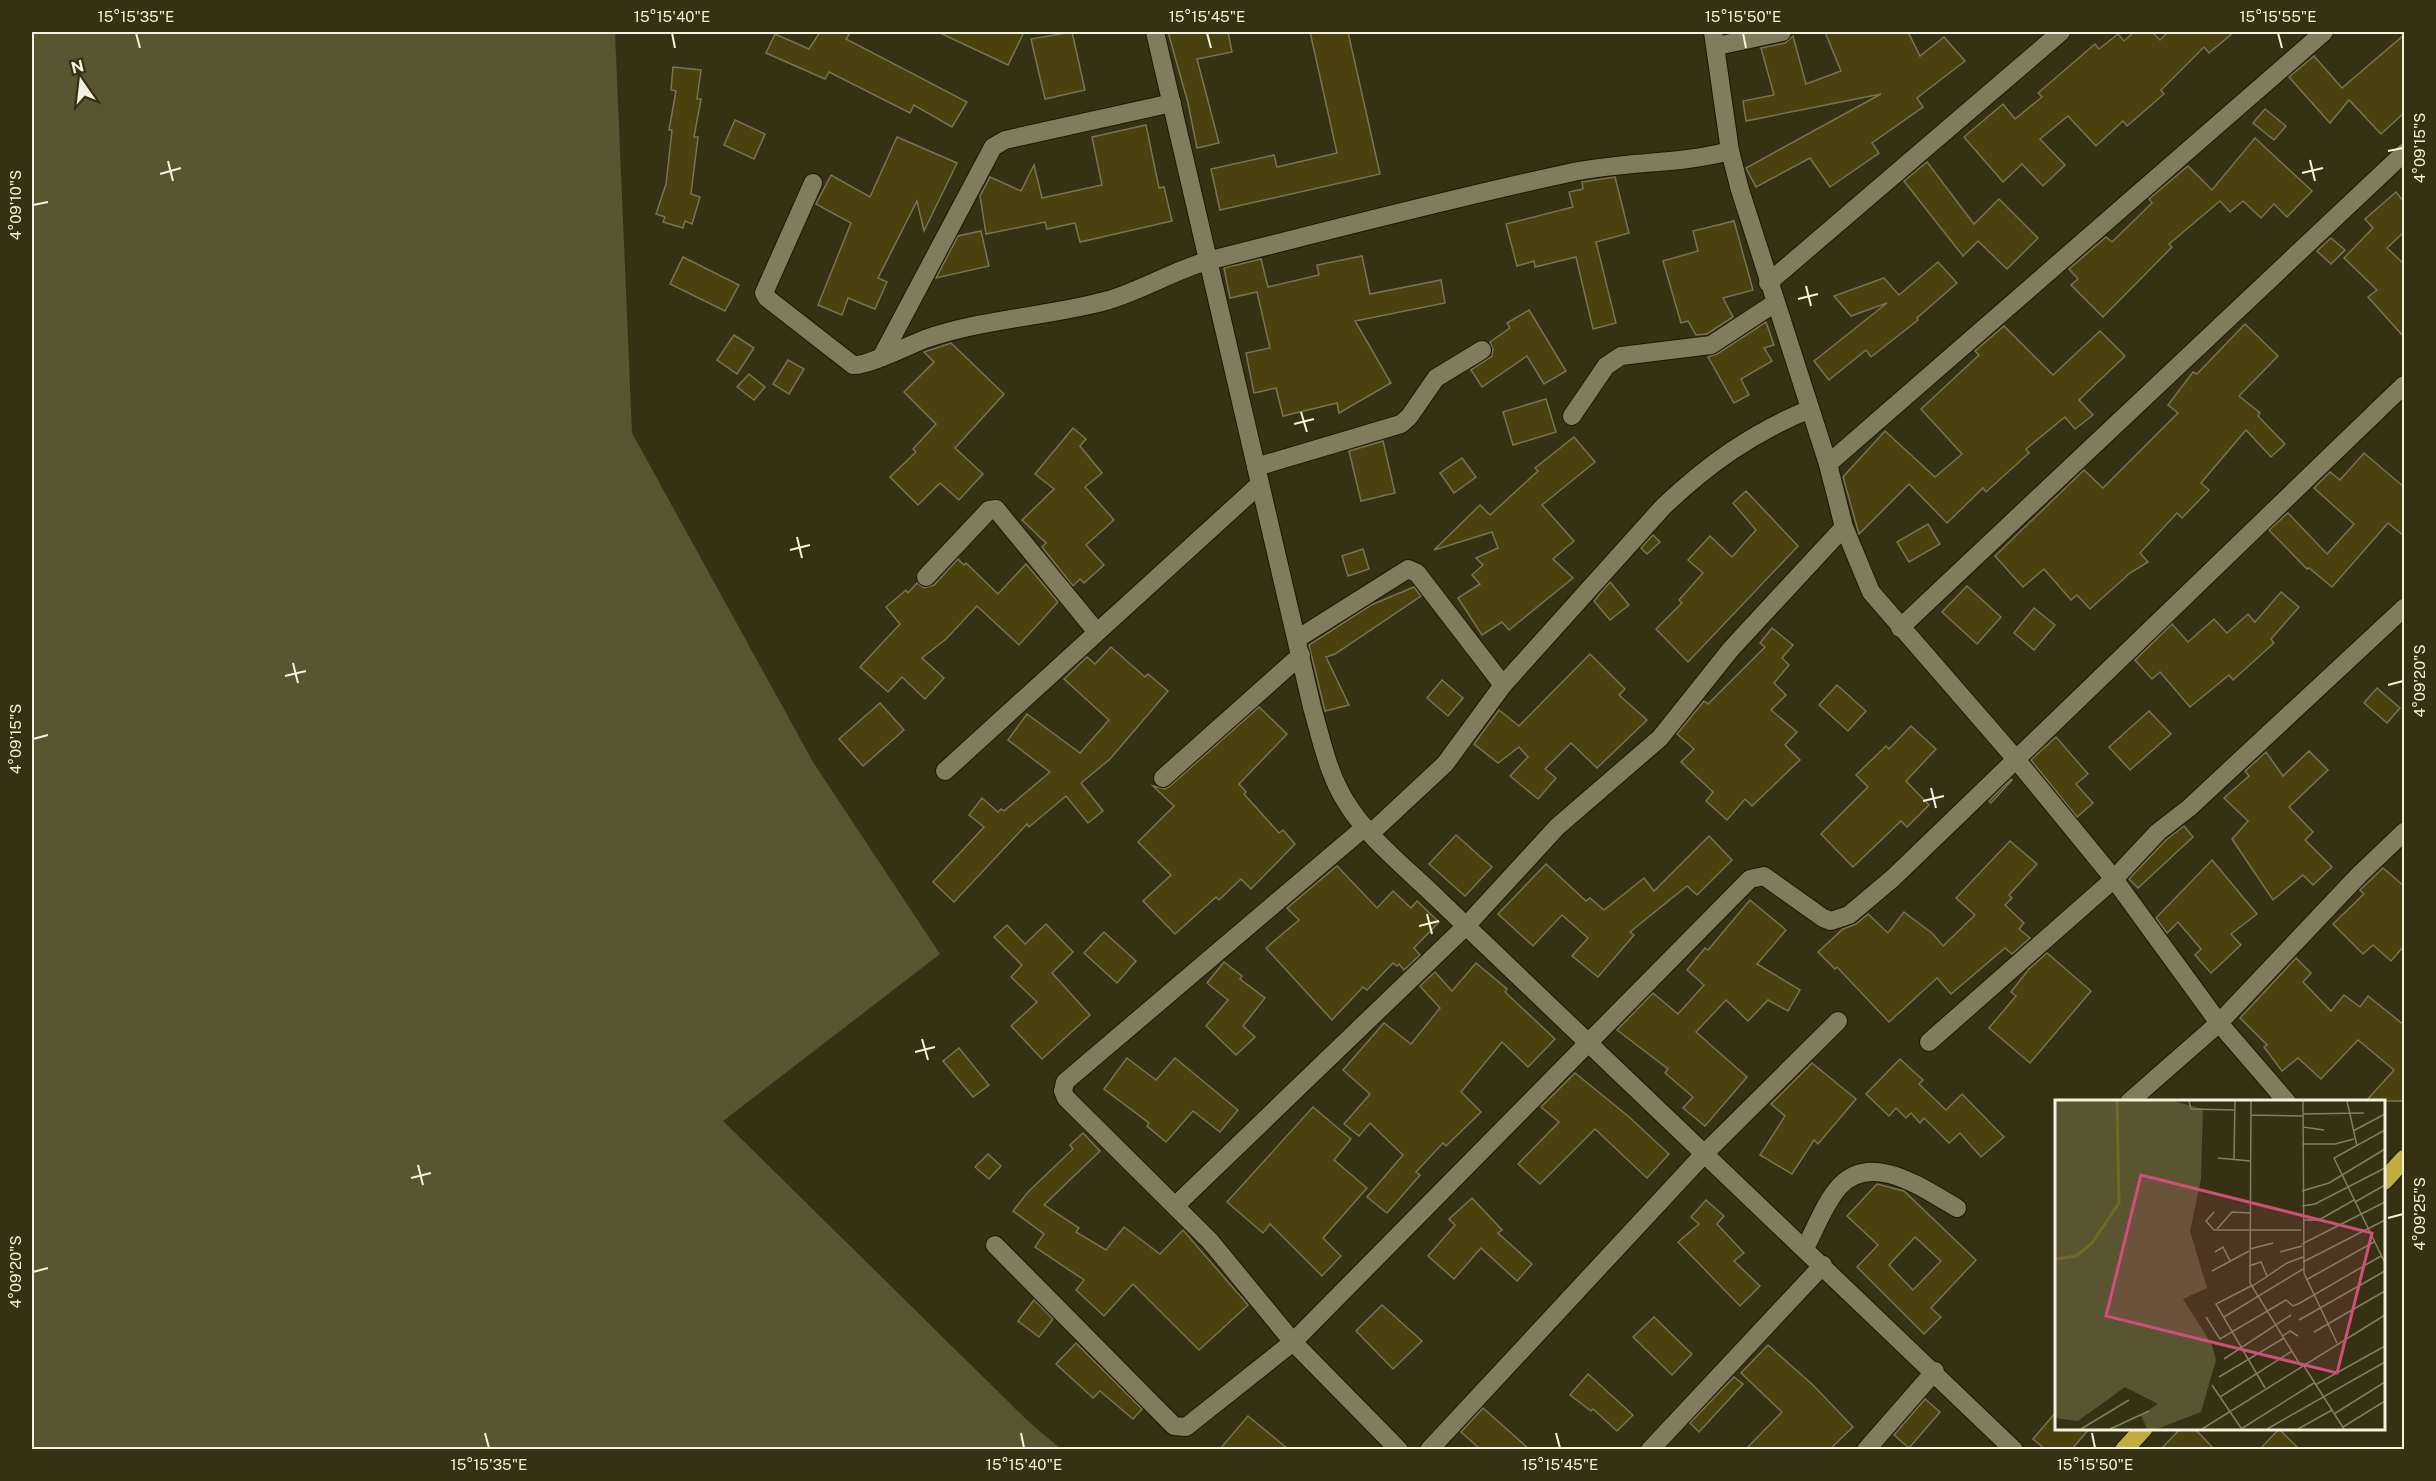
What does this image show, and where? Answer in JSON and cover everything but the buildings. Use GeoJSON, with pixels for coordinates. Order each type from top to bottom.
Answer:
{"type":"FeatureCollection","features":[{"type":"Feature","properties":{"kind":"highway"},"geometry":{"type":"LineString","coordinates":[[2385,1180],[2404,1159]]}},
{"type":"Feature","properties":{"kind":"highway"},"geometry":{"type":"LineString","coordinates":[[2124,1449],[2142,1430]]}},
{"type":"Feature","properties":{"kind":"street"},"geometry":{"type":"LineString","coordinates":[[1155,32],[1207,261],[1324,748],[1346,802],[1368,830],[2014,1449]]}},
{"type":"Feature","properties":{"kind":"street"},"geometry":{"type":"LineString","coordinates":[[1782,32],[1715,39],[1730,151],[1774,303],[1828,464],[1844,527],[1871,592],[2015,758],[2114,879],[2219,1023],[2287,1100]]}},
{"type":"Feature","properties":{"kind":"street"},"geometry":{"type":"LineString","coordinates":[[1768,283],[2061,32]]}},
{"type":"Feature","properties":{"kind":"street"},"geometry":{"type":"LineString","coordinates":[[1828,464],[2324,32]]}},
{"type":"Feature","properties":{"kind":"street"},"geometry":{"type":"LineString","coordinates":[[882,356],[993,147],[1005,140],[1172,104]]}},
{"type":"Feature","properties":{"kind":"street"},"geometry":{"type":"LineString","coordinates":[[813,183],[764,293],[767,298],[853,365],[867,365],[882,356],[963,327],[1112,299],[1179,269],[1207,261],[1570,172],[1602,167],[1684,161],[1730,151]]}},
{"type":"Feature","properties":{"kind":"street"},"geometry":{"type":"LineString","coordinates":[[1900,628],[2404,153]]}},
{"type":"Feature","properties":{"kind":"street"},"geometry":{"type":"LineString","coordinates":[[1572,416],[1606,366],[1621,356],[1711,345],[1774,303]]}},
{"type":"Feature","properties":{"kind":"street"},"geometry":{"type":"LineString","coordinates":[[945,771],[1258,476],[1401,424],[1409,417],[1436,378],[1482,350]]}},
{"type":"Feature","properties":{"kind":"street"},"geometry":{"type":"LineString","coordinates":[[995,1245],[1174,1426],[1186,1427],[1293,1342],[1750,879],[1764,876],[1823,918],[1831,921],[1850,915],[1921,852],[2015,758],[2404,385]]}},
{"type":"Feature","properties":{"kind":"street"},"geometry":{"type":"LineString","coordinates":[[1399,1449],[1293,1342],[1236,1269],[1066,1098],[1063,1091],[1065,1082],[1445,764],[1503,685],[1663,507],[1687,484],[1750,437],[1810,409]]}},
{"type":"Feature","properties":{"kind":"street"},"geometry":{"type":"LineString","coordinates":[[926,577],[989,510],[996,509],[1096,631]]}},
{"type":"Feature","properties":{"kind":"street"},"geometry":{"type":"LineString","coordinates":[[1175,1206],[1467,925],[1557,827],[1660,738],[1731,649],[1844,527]]}},
{"type":"Feature","properties":{"kind":"street"},"geometry":{"type":"LineString","coordinates":[[1163,778],[1299,647],[1408,569],[1417,573],[1503,685]]}},
{"type":"Feature","properties":{"kind":"street"},"geometry":{"type":"LineString","coordinates":[[1929,1042],[2114,879],[2158,832],[2188,808],[2404,608]]}},
{"type":"Feature","properties":{"kind":"street"},"geometry":{"type":"LineString","coordinates":[[2130,1100],[2219,1023],[2359,875],[2404,832]]}},
{"type":"Feature","properties":{"kind":"street"},"geometry":{"type":"LineString","coordinates":[[1428,1449],[1705,1153],[1838,1021]]}},
{"type":"Feature","properties":{"kind":"street"},"geometry":{"type":"LineString","coordinates":[[1805,1248],[1840,1186],[1860,1175],[1876,1172],[1900,1177],[1957,1208]]}},
{"type":"Feature","properties":{"kind":"street"},"geometry":{"type":"LineString","coordinates":[[1650,1449],[1822,1264]]}},
{"type":"Feature","properties":{"kind":"street"},"geometry":{"type":"LineString","coordinates":[[1866,1449],[1935,1371]]}},
{"type":"Feature","properties":{"kind":"shaded area"},"geometry":{"type":"Polygon","coordinates":[[[32,32],[615,32],[632,433],[813,762],[940,954],[723,1121],[1030,1423],[1061,1449],[32,1449],[32,32]]]}}]}
